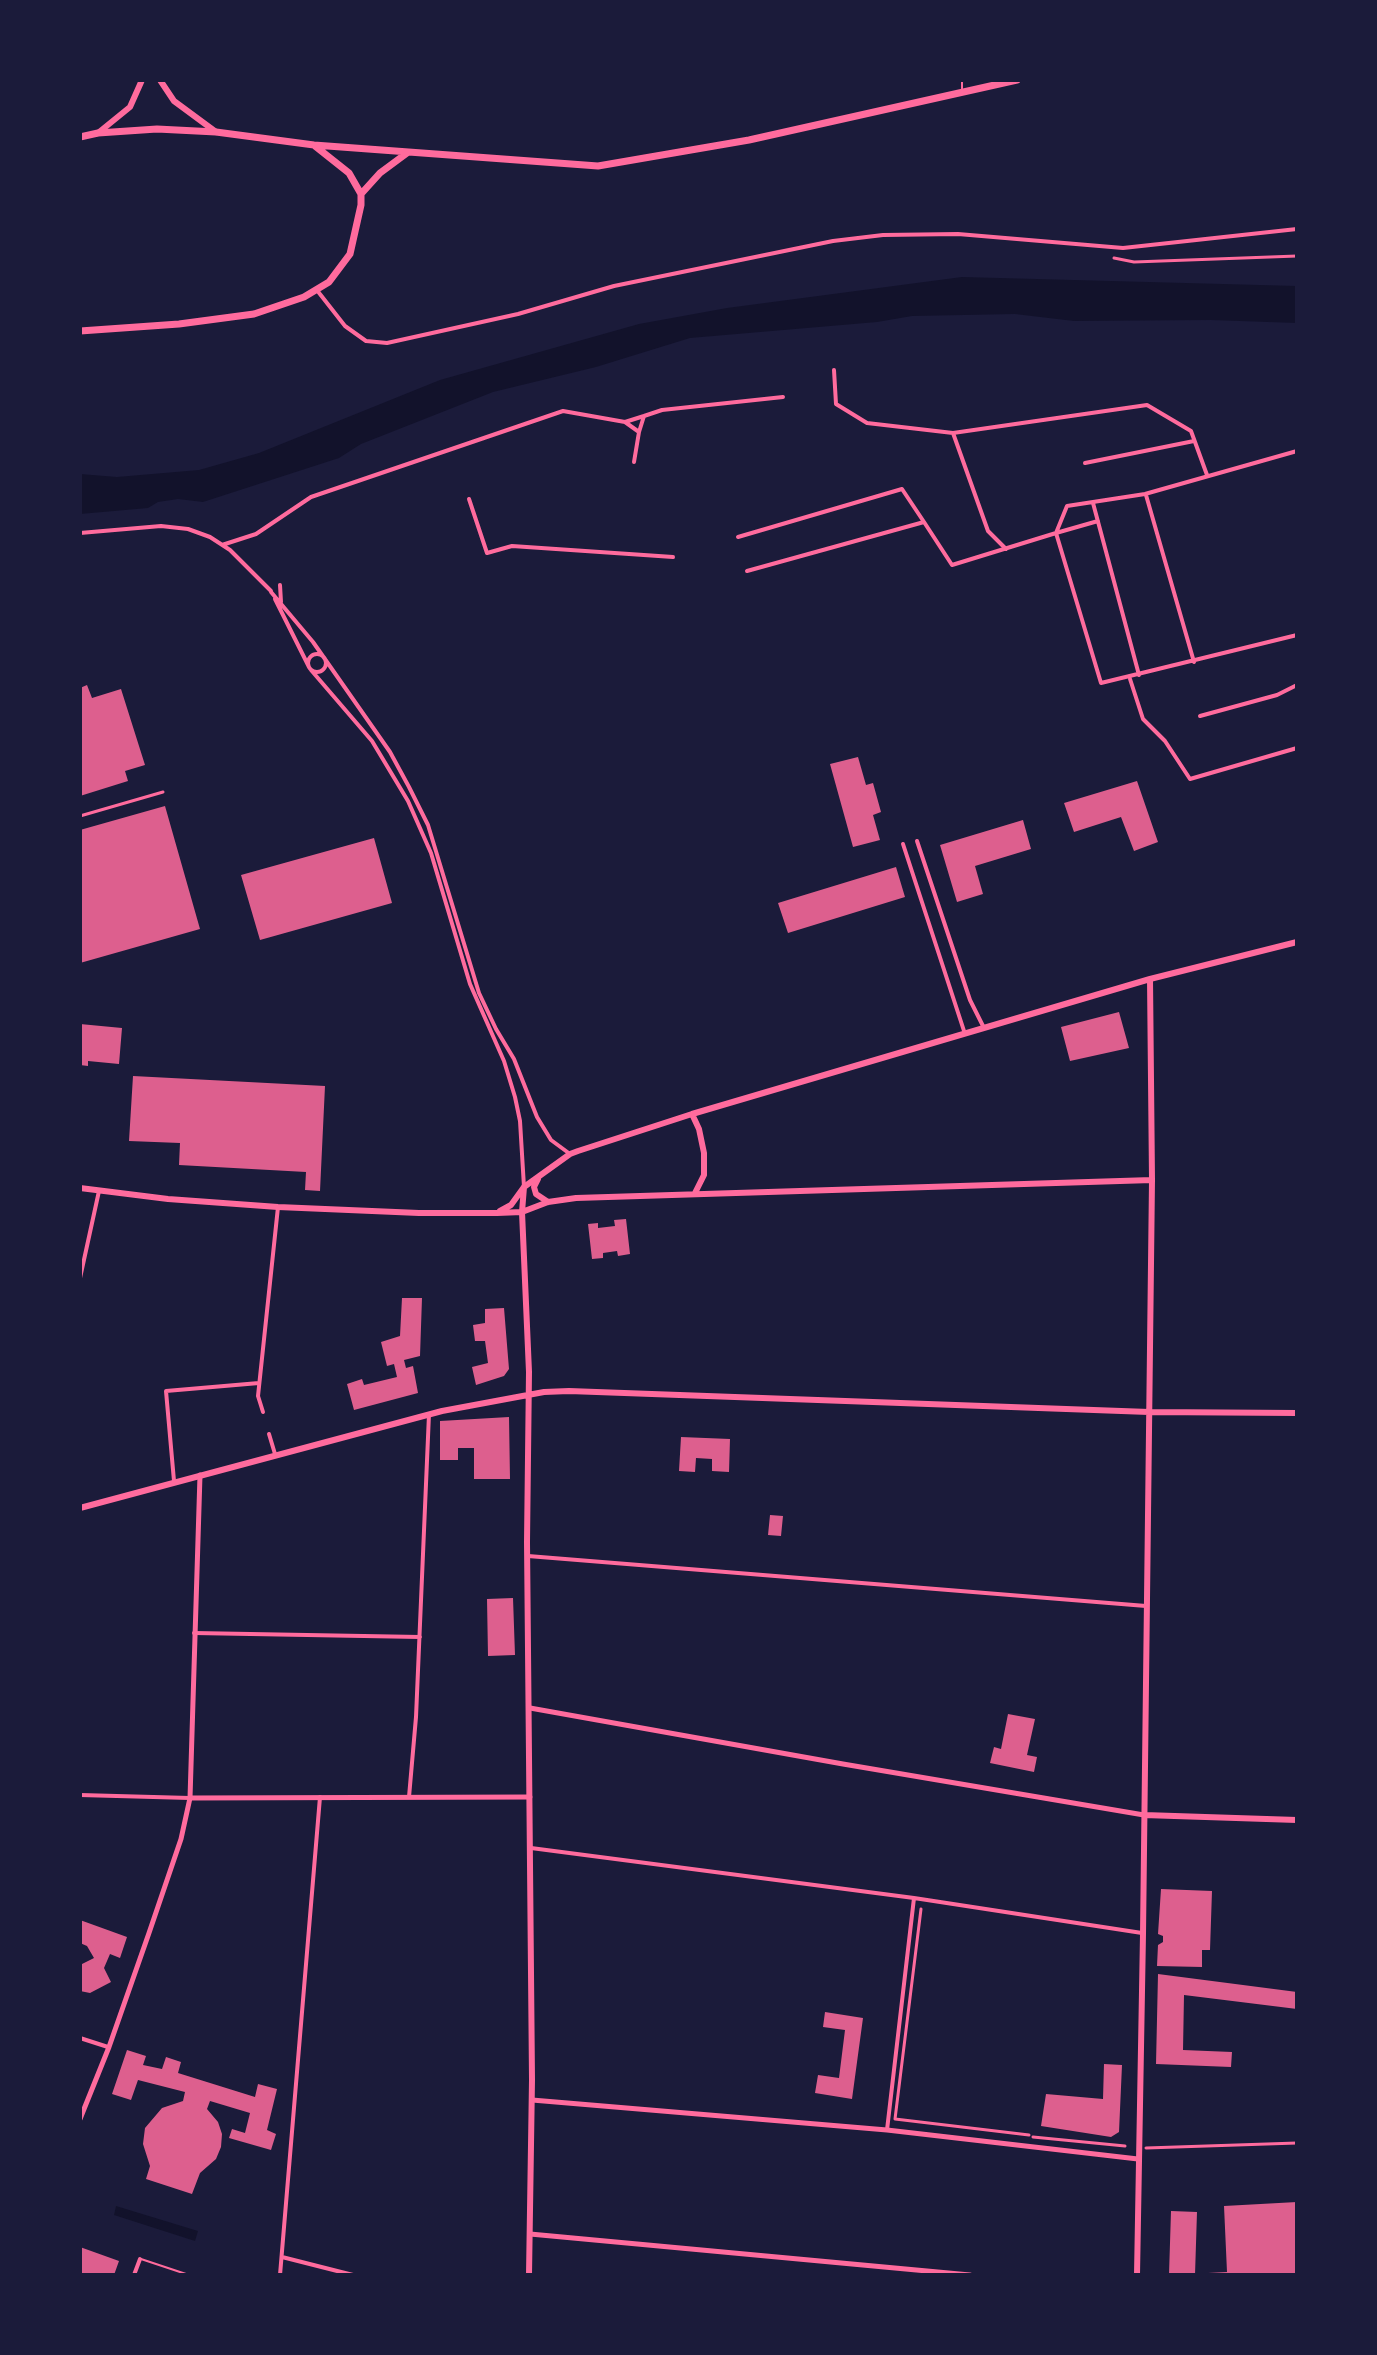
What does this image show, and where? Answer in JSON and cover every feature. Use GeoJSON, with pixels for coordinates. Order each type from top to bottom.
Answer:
{"type":"FeatureCollection","features":[{"type":"Feature","properties":{"kind":"main road"},"geometry":{"type":"LineString","coordinates":[[98,133],[130,107],[142,80]]}},
{"type":"Feature","properties":{"kind":"main road"},"geometry":{"type":"LineString","coordinates":[[160,80],[174,101],[216,132]]}},
{"type":"Feature","properties":{"kind":"main road"},"geometry":{"type":"LineString","coordinates":[[80,137],[157,129],[216,132],[314,145],[598,166],[749,140],[1017,80]]}},
{"type":"Feature","properties":{"kind":"main road"},"geometry":{"type":"LineString","coordinates":[[314,145],[349,173],[361,194]]}},
{"type":"Feature","properties":{"kind":"main road"},"geometry":{"type":"LineString","coordinates":[[80,331],[179,324],[254,314],[304,297],[339,272],[350,254],[361,194],[380,173],[409,152]]}},
{"type":"Feature","properties":{"kind":"main road"},"geometry":{"type":"LineString","coordinates":[[497,1213],[511,1205],[524,1187],[570,1154],[692,1114],[1150,979],[1297,942]]}},
{"type":"Feature","properties":{"kind":"main road"},"geometry":{"type":"LineString","coordinates":[[1137,2275],[1152,1180],[1150,979]]}},
{"type":"Feature","properties":{"kind":"main road"},"geometry":{"type":"LineString","coordinates":[[692,1114],[704,1153],[704,1175],[695,1193]]}},
{"type":"Feature","properties":{"kind":"main road"},"geometry":{"type":"LineString","coordinates":[[539,1176],[534,1187],[536,1194],[548,1202]]}},
{"type":"Feature","properties":{"kind":"main road"},"geometry":{"type":"LineString","coordinates":[[80,1188],[168,1199],[278,1207],[497,1213],[522,1212],[548,1202],[695,1193],[1152,1180]]}},
{"type":"Feature","properties":{"kind":"main road"},"geometry":{"type":"LineString","coordinates":[[524,1187],[522,1212],[529,1394],[532,2100],[529,2275]]}},
{"type":"Feature","properties":{"kind":"main road"},"geometry":{"type":"LineString","coordinates":[[80,1508],[429,1414],[529,1394],[569,1391],[1149,1412],[1297,1413]]}},
{"type":"Feature","properties":{"kind":"main road"},"geometry":{"type":"LineString","coordinates":[[1144,1815],[1297,1820]]}},
{"type":"Feature","properties":{"kind":"street"},"geometry":{"type":"LineString","coordinates":[[316,289],[345,326],[366,341],[387,343],[518,314],[614,286],[819,244],[883,235],[958,234],[1123,248],[1297,229]]}},
{"type":"Feature","properties":{"kind":"street"},"geometry":{"type":"LineString","coordinates":[[1114,258],[1157,262],[1297,256]]}},
{"type":"Feature","properties":{"kind":"street"},"geometry":{"type":"LineString","coordinates":[[834,370],[836,404],[867,423],[953,433],[1147,405],[1191,431],[1207,475]]}},
{"type":"Feature","properties":{"kind":"street"},"geometry":{"type":"LineString","coordinates":[[625,422],[662,410],[783,397]]}},
{"type":"Feature","properties":{"kind":"street"},"geometry":{"type":"LineString","coordinates":[[222,545],[256,534],[311,497],[563,411],[625,422],[639,432]]}},
{"type":"Feature","properties":{"kind":"street"},"geometry":{"type":"LineString","coordinates":[[634,462],[644,416]]}},
{"type":"Feature","properties":{"kind":"street"},"geometry":{"type":"LineString","coordinates":[[953,433],[988,531],[1006,549]]}},
{"type":"Feature","properties":{"kind":"street"},"geometry":{"type":"LineString","coordinates":[[1085,463],[1194,441]]}},
{"type":"Feature","properties":{"kind":"street"},"geometry":{"type":"LineString","coordinates":[[1297,451],[1145,494],[1067,506],[1056,533],[1101,683],[1297,635]]}},
{"type":"Feature","properties":{"kind":"street"},"geometry":{"type":"LineString","coordinates":[[738,537],[902,489],[952,565],[1098,521]]}},
{"type":"Feature","properties":{"kind":"street"},"geometry":{"type":"LineString","coordinates":[[1145,494],[1194,662]]}},
{"type":"Feature","properties":{"kind":"street"},"geometry":{"type":"LineString","coordinates":[[469,499],[487,553],[512,546],[672,557]]}},
{"type":"Feature","properties":{"kind":"street"},"geometry":{"type":"LineString","coordinates":[[1093,503],[1139,675]]}},
{"type":"Feature","properties":{"kind":"street"},"geometry":{"type":"LineString","coordinates":[[747,571],[924,522]]}},
{"type":"Feature","properties":{"kind":"street"},"geometry":{"type":"LineString","coordinates":[[80,533],[161,526],[188,529],[210,537],[271,592],[324,657],[390,752],[428,825],[479,993],[514,1059],[537,1117],[551,1140],[570,1154]]}},
{"type":"Feature","properties":{"kind":"street"},"geometry":{"type":"LineString","coordinates":[[280,585],[281,604]]}},
{"type":"Feature","properties":{"kind":"street"},"geometry":{"type":"LineString","coordinates":[[271,592],[310,668],[372,741],[408,801],[431,853],[470,984],[504,1061],[515,1097],[520,1121],[524,1187]]}},
{"type":"Feature","properties":{"kind":"street"},"geometry":{"type":"LineString","coordinates":[[310,668],[310,656],[316,654],[324,657]]}},
{"type":"Feature","properties":{"kind":"street"},"geometry":{"type":"LineString","coordinates":[[310,668],[319,672],[324,669],[324,657]]}},
{"type":"Feature","properties":{"kind":"street"},"geometry":{"type":"LineString","coordinates":[[1130,679],[1143,719],[1165,741],[1190,779],[1297,748]]}},
{"type":"Feature","properties":{"kind":"street"},"geometry":{"type":"LineString","coordinates":[[1200,716],[1277,695],[1297,685]]}},
{"type":"Feature","properties":{"kind":"street"},"geometry":{"type":"LineString","coordinates":[[80,816],[163,792]]}},
{"type":"Feature","properties":{"kind":"street"},"geometry":{"type":"LineString","coordinates":[[917,841],[970,1000],[984,1028]]}},
{"type":"Feature","properties":{"kind":"street"},"geometry":{"type":"LineString","coordinates":[[903,844],[965,1034]]}},
{"type":"Feature","properties":{"kind":"street"},"geometry":{"type":"LineString","coordinates":[[80,1278],[99,1191]]}},
{"type":"Feature","properties":{"kind":"street"},"geometry":{"type":"LineString","coordinates":[[263,1412],[258,1396],[278,1207]]}},
{"type":"Feature","properties":{"kind":"street"},"geometry":{"type":"LineString","coordinates":[[80,1251],[87,1252]]}},
{"type":"Feature","properties":{"kind":"street"},"geometry":{"type":"LineString","coordinates":[[174,1481],[166,1391],[259,1383]]}},
{"type":"Feature","properties":{"kind":"street"},"geometry":{"type":"LineString","coordinates":[[409,1797],[420,1637],[429,1414]]}},
{"type":"Feature","properties":{"kind":"street"},"geometry":{"type":"LineString","coordinates":[[269,1434],[275,1454]]}},
{"type":"Feature","properties":{"kind":"street"},"geometry":{"type":"LineString","coordinates":[[80,2119],[109,2047],[181,1839],[190,1798],[200,1474]]}},
{"type":"Feature","properties":{"kind":"street"},"geometry":{"type":"LineString","coordinates":[[528,1556],[1146,1606]]}},
{"type":"Feature","properties":{"kind":"street"},"geometry":{"type":"LineString","coordinates":[[194,1633],[420,1637]]}},
{"type":"Feature","properties":{"kind":"street"},"geometry":{"type":"LineString","coordinates":[[530,1708],[1144,1815]]}},
{"type":"Feature","properties":{"kind":"street"},"geometry":{"type":"LineString","coordinates":[[80,1795],[190,1798],[530,1797]]}},
{"type":"Feature","properties":{"kind":"street"},"geometry":{"type":"LineString","coordinates":[[280,2275],[320,1797]]}},
{"type":"Feature","properties":{"kind":"street"},"geometry":{"type":"LineString","coordinates":[[531,1848],[914,1898],[1143,1934]]}},
{"type":"Feature","properties":{"kind":"street"},"geometry":{"type":"LineString","coordinates":[[887,2130],[914,1898]]}},
{"type":"Feature","properties":{"kind":"street"},"geometry":{"type":"LineString","coordinates":[[921,1909],[895,2119],[1125,2146]]}},
{"type":"Feature","properties":{"kind":"street"},"geometry":{"type":"LineString","coordinates":[[80,2038],[109,2047]]}},
{"type":"Feature","properties":{"kind":"street"},"geometry":{"type":"LineString","coordinates":[[532,2100],[887,2130],[1138,2159]]}},
{"type":"Feature","properties":{"kind":"street"},"geometry":{"type":"LineString","coordinates":[[1146,2148],[1297,2143]]}},
{"type":"Feature","properties":{"kind":"street"},"geometry":{"type":"LineString","coordinates":[[530,2234],[970,2275]]}},
{"type":"Feature","properties":{"kind":"street"},"geometry":{"type":"LineString","coordinates":[[282,2257],[353,2275]]}},
{"type":"Feature","properties":{"kind":"street"},"geometry":{"type":"LineString","coordinates":[[134,2275],[140,2259]]}},
{"type":"Feature","properties":{"kind":"lane"},"geometry":{"type":"LineString","coordinates":[[962,80],[962,92]]}},
{"type":"Feature","properties":{"kind":"lane"},"geometry":{"type":"LineString","coordinates":[[140,2259],[189,2275]]}},
{"type":"Feature","properties":{"kind":"shaded area"},"geometry":{"type":"Polygon","coordinates":[[[962,277],[1297,286],[1297,323],[1074,321],[1015,314],[912,316],[877,322],[690,338],[596,367],[493,392],[361,444],[339,458],[203,502],[178,499],[158,502],[148,508],[80,514],[80,474],[117,477],[199,470],[259,453],[440,380],[639,324],[727,308],[962,277]]]}},
{"type":"Feature","properties":{"kind":"shaded area"},"geometry":{"type":"Polygon","coordinates":[[[116,2206],[198,2231],[195,2241],[114,2215],[116,2206]]]}},
{"type":"Feature","properties":{"kind":"building"},"geometry":{"type":"Polygon","coordinates":[[[87,685],[92,698],[121,689],[145,765],[125,771],[128,781],[80,796],[80,688],[87,685]]]}},
{"type":"Feature","properties":{"kind":"building"},"geometry":{"type":"Polygon","coordinates":[[[858,757],[866,785],[873,783],[881,812],[873,815],[880,840],[853,847],[830,764],[858,757]]]}},
{"type":"Feature","properties":{"kind":"building"},"geometry":{"type":"Polygon","coordinates":[[[1137,781],[1158,842],[1134,851],[1121,817],[1074,832],[1064,803],[1137,781]]]}},
{"type":"Feature","properties":{"kind":"building"},"geometry":{"type":"Polygon","coordinates":[[[165,806],[200,929],[80,963],[80,830],[165,806]]]}},
{"type":"Feature","properties":{"kind":"building"},"geometry":{"type":"Polygon","coordinates":[[[1023,820],[1031,849],[975,866],[983,894],[957,902],[940,845],[1023,820]]]}},
{"type":"Feature","properties":{"kind":"building"},"geometry":{"type":"Polygon","coordinates":[[[374,838],[392,903],[260,940],[241,875],[374,838]]]}},
{"type":"Feature","properties":{"kind":"building"},"geometry":{"type":"Polygon","coordinates":[[[896,867],[905,897],[788,933],[778,903],[896,867]]]}},
{"type":"Feature","properties":{"kind":"building"},"geometry":{"type":"Polygon","coordinates":[[[1119,1012],[1129,1048],[1070,1061],[1061,1027],[1119,1012]]]}},
{"type":"Feature","properties":{"kind":"building"},"geometry":{"type":"Polygon","coordinates":[[[80,1024],[122,1028],[119,1064],[88,1061],[88,1066],[80,1065],[80,1024]]]}},
{"type":"Feature","properties":{"kind":"building"},"geometry":{"type":"Polygon","coordinates":[[[133,1076],[325,1086],[320,1191],[305,1190],[306,1172],[179,1165],[180,1143],[129,1141],[133,1076]]]}},
{"type":"Feature","properties":{"kind":"building"},"geometry":{"type":"Polygon","coordinates":[[[626,1219],[630,1254],[618,1256],[617,1251],[603,1253],[603,1258],[592,1259],[588,1224],[598,1223],[598,1228],[615,1226],[614,1220],[626,1219]]]}},
{"type":"Feature","properties":{"kind":"building"},"geometry":{"type":"Polygon","coordinates":[[[402,1298],[422,1298],[420,1356],[404,1360],[406,1368],[413,1366],[418,1393],[354,1410],[347,1384],[362,1379],[364,1385],[397,1377],[394,1364],[387,1366],[381,1342],[400,1336],[402,1298]]]}},
{"type":"Feature","properties":{"kind":"building"},"geometry":{"type":"Polygon","coordinates":[[[504,1308],[509,1369],[504,1376],[476,1385],[472,1367],[488,1363],[485,1341],[475,1341],[473,1325],[485,1323],[485,1309],[504,1308]]]}},
{"type":"Feature","properties":{"kind":"building"},"geometry":{"type":"Polygon","coordinates":[[[509,1417],[510,1479],[474,1479],[474,1448],[458,1448],[458,1460],[440,1460],[440,1421],[509,1417]]]}},
{"type":"Feature","properties":{"kind":"building"},"geometry":{"type":"Polygon","coordinates":[[[681,1437],[730,1439],[729,1472],[712,1471],[712,1459],[696,1458],[695,1472],[679,1471],[681,1437]]]}},
{"type":"Feature","properties":{"kind":"building"},"geometry":{"type":"Polygon","coordinates":[[[770,1515],[783,1516],[781,1536],[768,1535],[770,1515]]]}},
{"type":"Feature","properties":{"kind":"building"},"geometry":{"type":"Polygon","coordinates":[[[513,1598],[515,1655],[488,1656],[487,1599],[513,1598]]]}},
{"type":"Feature","properties":{"kind":"building"},"geometry":{"type":"Polygon","coordinates":[[[1008,1714],[1035,1719],[1027,1755],[1037,1757],[1034,1772],[990,1763],[994,1747],[1001,1749],[1008,1714]]]}},
{"type":"Feature","properties":{"kind":"building"},"geometry":{"type":"Polygon","coordinates":[[[1161,1889],[1212,1891],[1210,1950],[1202,1950],[1202,1967],[1157,1966],[1158,1945],[1163,1942],[1163,1936],[1158,1934],[1161,1889]]]}},
{"type":"Feature","properties":{"kind":"building"},"geometry":{"type":"Polygon","coordinates":[[[80,1920],[127,1937],[120,1958],[110,1954],[104,1968],[111,1982],[90,1993],[80,1991],[80,1965],[94,1958],[87,1946],[80,1943],[80,1920]]]}},
{"type":"Feature","properties":{"kind":"building"},"geometry":{"type":"Polygon","coordinates":[[[1158,1974],[1297,1992],[1297,2009],[1184,1995],[1183,2050],[1232,2052],[1231,2067],[1156,2064],[1158,1974]]]}},
{"type":"Feature","properties":{"kind":"building"},"geometry":{"type":"Polygon","coordinates":[[[825,2012],[863,2018],[852,2099],[815,2093],[818,2075],[839,2078],[845,2030],[823,2027],[825,2012]]]}},
{"type":"Feature","properties":{"kind":"building"},"geometry":{"type":"Polygon","coordinates":[[[127,2050],[146,2056],[143,2065],[162,2069],[166,2057],[181,2062],[178,2073],[255,2097],[258,2084],[277,2089],[267,2130],[276,2134],[271,2150],[229,2138],[232,2129],[245,2133],[250,2113],[210,2101],[207,2109],[218,2122],[222,2134],[221,2147],[216,2159],[200,2173],[192,2194],[146,2179],[150,2166],[143,2144],[145,2128],[162,2108],[183,2101],[185,2092],[138,2080],[131,2100],[112,2094],[127,2050]]]}},
{"type":"Feature","properties":{"kind":"building"},"geometry":{"type":"Polygon","coordinates":[[[1104,2064],[1122,2065],[1119,2132],[1111,2137],[1041,2126],[1046,2094],[1103,2099],[1104,2064]]]}},
{"type":"Feature","properties":{"kind":"building"},"geometry":{"type":"Polygon","coordinates":[[[1297,2202],[1297,2275],[1208,2275],[1227,2272],[1224,2206],[1297,2202]]]}},
{"type":"Feature","properties":{"kind":"building"},"geometry":{"type":"Polygon","coordinates":[[[1171,2211],[1197,2212],[1195,2275],[1169,2275],[1171,2211]]]}},
{"type":"Feature","properties":{"kind":"building"},"geometry":{"type":"Polygon","coordinates":[[[80,2247],[119,2261],[114,2275],[80,2275],[80,2247]]]}}]}
